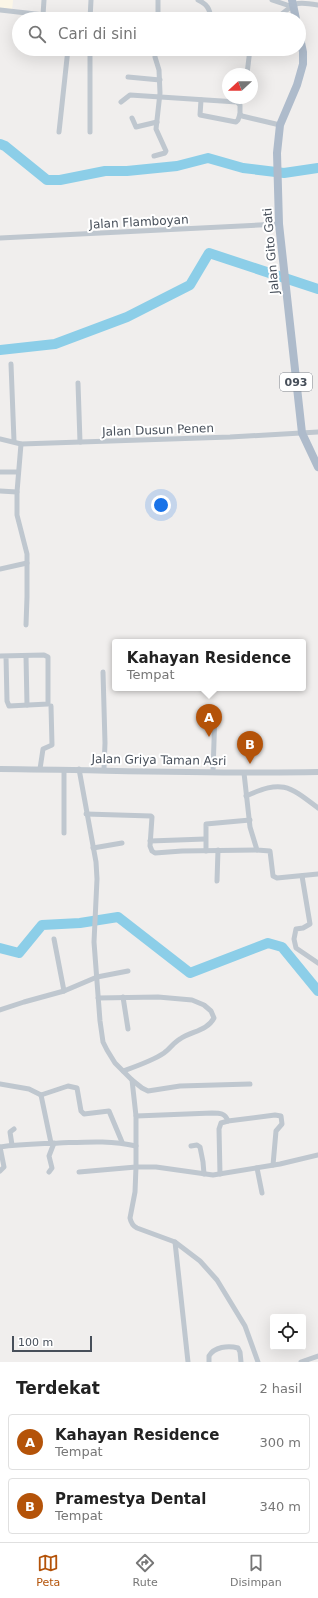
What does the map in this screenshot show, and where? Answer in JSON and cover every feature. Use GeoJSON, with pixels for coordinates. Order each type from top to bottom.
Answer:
{"type":"FeatureCollection","features":[{"type":"Feature","properties":{"kind":"main road","name":"Jalan Gito Gati"},"geometry":{"type":"LineString","coordinates":[[303,56],[303,64],[297,84],[280,125],[277,153],[279,224],[302,433],[318,467]]}},
{"type":"Feature","properties":{"kind":"street"},"geometry":{"type":"LineString","coordinates":[[42,12],[44,0]]}},
{"type":"Feature","properties":{"kind":"street"},"geometry":{"type":"LineString","coordinates":[[90,12],[91,0]]}},
{"type":"Feature","properties":{"kind":"street"},"geometry":{"type":"LineString","coordinates":[[158,0],[158,12]]}},
{"type":"Feature","properties":{"kind":"street"},"geometry":{"type":"LineString","coordinates":[[198,0],[204,2],[208,7],[209,12]]}},
{"type":"Feature","properties":{"kind":"street"},"geometry":{"type":"LineString","coordinates":[[272,0],[292,3],[302,2],[318,5]]}},
{"type":"Feature","properties":{"kind":"street"},"geometry":{"type":"LineString","coordinates":[[285,12],[292,3]]}},
{"type":"Feature","properties":{"kind":"street"},"geometry":{"type":"LineString","coordinates":[[0,10],[17,12]]}},
{"type":"Feature","properties":{"kind":"street"},"geometry":{"type":"LineString","coordinates":[[59,132],[67,56]]}},
{"type":"Feature","properties":{"kind":"street"},"geometry":{"type":"LineString","coordinates":[[90,56],[90,132]]}},
{"type":"Feature","properties":{"kind":"street"},"geometry":{"type":"LineString","coordinates":[[154,56],[159,68],[160,80],[160,96],[156,129],[166,151],[165,153],[154,156]]}},
{"type":"Feature","properties":{"kind":"street"},"geometry":{"type":"LineString","coordinates":[[248,68],[249,56]]}},
{"type":"Feature","properties":{"kind":"street"},"geometry":{"type":"LineString","coordinates":[[128,77],[160,80]]}},
{"type":"Feature","properties":{"kind":"street"},"geometry":{"type":"LineString","coordinates":[[121,102],[130,95],[222,100]]}},
{"type":"Feature","properties":{"kind":"street"},"geometry":{"type":"LineString","coordinates":[[201,100],[200,116],[236,122],[240,114],[240,104]]}},
{"type":"Feature","properties":{"kind":"street"},"geometry":{"type":"LineString","coordinates":[[240,114],[242,116],[280,125]]}},
{"type":"Feature","properties":{"kind":"street"},"geometry":{"type":"LineString","coordinates":[[132,118],[136,127],[157,122]]}},
{"type":"Feature","properties":{"kind":"street","name":"Jalan Flamboyan"},"geometry":{"type":"LineString","coordinates":[[0,238],[279,224]]}},
{"type":"Feature","properties":{"kind":"street"},"geometry":{"type":"LineString","coordinates":[[11,364],[14,441]]}},
{"type":"Feature","properties":{"kind":"street"},"geometry":{"type":"LineString","coordinates":[[78,383],[80,442]]}},
{"type":"Feature","properties":{"kind":"street","name":"Jalan Dusun Penen"},"geometry":{"type":"LineString","coordinates":[[0,439],[14,441],[21,444],[230,437],[318,432]]}},
{"type":"Feature","properties":{"kind":"street"},"geometry":{"type":"LineString","coordinates":[[21,444],[17,492],[18,522],[25,544],[27,564],[26,625]]}},
{"type":"Feature","properties":{"kind":"street"},"geometry":{"type":"LineString","coordinates":[[0,472],[18,472]]}},
{"type":"Feature","properties":{"kind":"street"},"geometry":{"type":"LineString","coordinates":[[0,491],[17,492]]}},
{"type":"Feature","properties":{"kind":"street"},"geometry":{"type":"LineString","coordinates":[[0,569],[27,564]]}},
{"type":"Feature","properties":{"kind":"street"},"geometry":{"type":"LineString","coordinates":[[44,655],[49,659],[48,704],[10,707],[7,703],[3,656],[26,656],[44,655]]}},
{"type":"Feature","properties":{"kind":"street"},"geometry":{"type":"LineString","coordinates":[[26,656],[27,705]]}},
{"type":"Feature","properties":{"kind":"street"},"geometry":{"type":"LineString","coordinates":[[103,672],[105,743],[104,770]]}},
{"type":"Feature","properties":{"kind":"street"},"geometry":{"type":"LineString","coordinates":[[40,769],[43,749],[52,745],[51,706]]}},
{"type":"Feature","properties":{"kind":"street"},"geometry":{"type":"LineString","coordinates":[[213,772],[215,711]]}},
{"type":"Feature","properties":{"kind":"street","name":"Jalan Griya Taman Asri"},"geometry":{"type":"LineString","coordinates":[[0,769],[79,769],[244,773],[318,772]]}},
{"type":"Feature","properties":{"kind":"street"},"geometry":{"type":"LineString","coordinates":[[79,769],[97,878],[94,942],[100,1021],[103,1042],[110,1055],[132,1080],[148,1091],[180,1086],[250,1084]]}},
{"type":"Feature","properties":{"kind":"street"},"geometry":{"type":"LineString","coordinates":[[64,770],[64,833]]}},
{"type":"Feature","properties":{"kind":"street"},"geometry":{"type":"LineString","coordinates":[[244,773],[250,828],[257,850]]}},
{"type":"Feature","properties":{"kind":"street"},"geometry":{"type":"LineString","coordinates":[[246,796],[278,785],[292,791],[318,808]]}},
{"type":"Feature","properties":{"kind":"street"},"geometry":{"type":"LineString","coordinates":[[86,814],[151,816],[150,841],[152,851],[155,853],[218,850],[270,851],[273,876],[277,878],[318,874]]}},
{"type":"Feature","properties":{"kind":"street"},"geometry":{"type":"LineString","coordinates":[[206,851],[205,825],[250,820]]}},
{"type":"Feature","properties":{"kind":"street"},"geometry":{"type":"LineString","coordinates":[[150,841],[205,839]]}},
{"type":"Feature","properties":{"kind":"street"},"geometry":{"type":"LineString","coordinates":[[93,848],[122,843]]}},
{"type":"Feature","properties":{"kind":"street"},"geometry":{"type":"LineString","coordinates":[[217,881],[218,850]]}},
{"type":"Feature","properties":{"kind":"street"},"geometry":{"type":"LineString","coordinates":[[302,876],[310,924],[303,928],[296,928],[294,943],[296,948],[318,963]]}},
{"type":"Feature","properties":{"kind":"street"},"geometry":{"type":"LineString","coordinates":[[54,939],[64,991]]}},
{"type":"Feature","properties":{"kind":"street"},"geometry":{"type":"LineString","coordinates":[[0,1010],[64,991],[96,977],[128,971]]}},
{"type":"Feature","properties":{"kind":"street"},"geometry":{"type":"LineString","coordinates":[[123,997],[128,1029]]}},
{"type":"Feature","properties":{"kind":"street"},"geometry":{"type":"LineString","coordinates":[[98,998],[158,997],[192,1000],[204,1005],[211,1011],[214,1018],[212,1022],[202,1030],[182,1037],[165,1053],[124,1071]]}},
{"type":"Feature","properties":{"kind":"street"},"geometry":{"type":"LineString","coordinates":[[132,1080],[136,1116],[136,1167],[135,1192],[130,1218],[131,1222],[133,1226],[137,1228],[175,1242],[200,1262],[217,1280],[246,1326],[258,1362]]}},
{"type":"Feature","properties":{"kind":"street"},"geometry":{"type":"LineString","coordinates":[[0,1084],[29,1089],[41,1095],[68,1086],[77,1088],[81,1111],[84,1114],[109,1111],[122,1142]]}},
{"type":"Feature","properties":{"kind":"street"},"geometry":{"type":"LineString","coordinates":[[41,1095],[53,1143],[49,1156],[52,1168],[49,1172]]}},
{"type":"Feature","properties":{"kind":"street"},"geometry":{"type":"LineString","coordinates":[[136,1116],[218,1113],[226,1116],[228,1121]]}},
{"type":"Feature","properties":{"kind":"street"},"geometry":{"type":"LineString","coordinates":[[220,1174],[219,1129],[221,1123],[228,1121],[275,1115],[281,1116],[282,1124],[276,1131],[273,1165]]}},
{"type":"Feature","properties":{"kind":"street"},"geometry":{"type":"LineString","coordinates":[[12,1145],[10,1132],[14,1129]]}},
{"type":"Feature","properties":{"kind":"street"},"geometry":{"type":"LineString","coordinates":[[0,1171],[4,1167],[0,1147],[86,1141],[122,1142],[136,1146]]}},
{"type":"Feature","properties":{"kind":"street"},"geometry":{"type":"LineString","coordinates":[[191,1146],[197,1145],[200,1147],[204,1174]]}},
{"type":"Feature","properties":{"kind":"street"},"geometry":{"type":"LineString","coordinates":[[80,1172],[136,1167],[156,1167],[204,1174],[220,1174],[273,1165],[318,1155]]}},
{"type":"Feature","properties":{"kind":"street"},"geometry":{"type":"LineString","coordinates":[[257,1168],[262,1193]]}},
{"type":"Feature","properties":{"kind":"street"},"geometry":{"type":"LineString","coordinates":[[175,1242],[188,1362]]}},
{"type":"Feature","properties":{"kind":"street"},"geometry":{"type":"LineString","coordinates":[[209,1362],[209,1356],[213,1350],[218,1348],[234,1347],[238,1348],[240,1352],[241,1362]]}},
{"type":"Feature","properties":{"kind":"street"},"geometry":{"type":"LineString","coordinates":[[301,1362],[318,1356]]}},
{"type":"Feature","properties":{"kind":"shaded area"},"geometry":{"type":"Polygon","coordinates":[[[0,0],[13,0],[12,11],[0,10],[0,0]]]}},
{"type":"Feature","properties":{"kind":"waterway"},"geometry":{"type":"LineString","coordinates":[[0,144],[5,146],[47,180],[60,180],[105,171],[127,171],[177,166],[208,158],[243,168],[284,173],[318,168]]}},
{"type":"Feature","properties":{"kind":"waterway"},"geometry":{"type":"LineString","coordinates":[[0,350],[55,344],[127,317],[190,285],[209,253],[318,289]]}},
{"type":"Feature","properties":{"kind":"waterway"},"geometry":{"type":"LineString","coordinates":[[0,948],[19,953],[42,925],[80,923],[118,917],[190,973],[268,943],[282,947],[318,991]]}},
{"type":"Feature","properties":{"kind":"place","name":"Kahayan Residence"},"geometry":{"type":"Point","coordinates":[209,737]}},
{"type":"Feature","properties":{"kind":"place","name":"Pramestya Dental"},"geometry":{"type":"Point","coordinates":[250,764]}}]}
